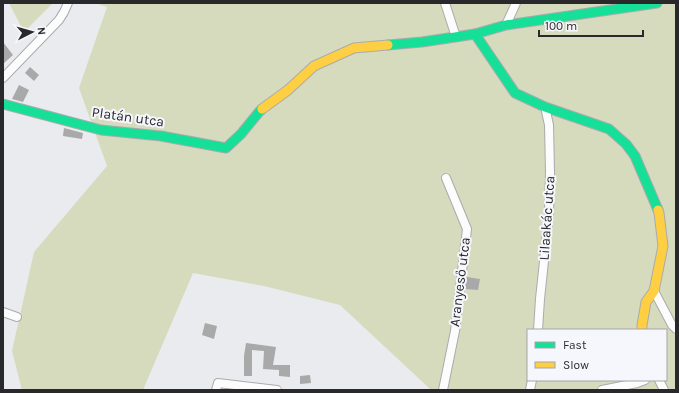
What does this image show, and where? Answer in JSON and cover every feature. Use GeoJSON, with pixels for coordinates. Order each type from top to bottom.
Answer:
{"type":"FeatureCollection","features":[{"type":"Feature","properties":{"kind":"street"},"geometry":{"type":"LineString","coordinates":[[3,78],[59,20],[68,3]]}},
{"type":"Feature","properties":{"kind":"street"},"geometry":{"type":"LineString","coordinates":[[445,3],[456,37],[475,34],[506,25],[549,20],[657,3]]}},
{"type":"Feature","properties":{"kind":"street"},"geometry":{"type":"LineString","coordinates":[[506,25],[516,3]]}},
{"type":"Feature","properties":{"kind":"street"},"geometry":{"type":"LineString","coordinates":[[475,34],[515,93],[545,107],[610,129],[626,144],[635,156],[659,214],[663,246],[654,291],[646,302],[642,329]]}},
{"type":"Feature","properties":{"kind":"street","name":"Platán utca"},"geometry":{"type":"LineString","coordinates":[[3,104],[101,130],[161,136],[226,148],[241,134],[260,112],[288,90],[314,66],[354,48],[422,42],[456,37]]}},
{"type":"Feature","properties":{"kind":"street","name":"Lilaakác utca"},"geometry":{"type":"LineString","coordinates":[[538,329],[549,214],[549,125],[545,107]]}},
{"type":"Feature","properties":{"kind":"street","name":"Aranyeső utca"},"geometry":{"type":"LineString","coordinates":[[443,390],[455,331],[467,229],[446,178]]}},
{"type":"Feature","properties":{"kind":"street"},"geometry":{"type":"LineString","coordinates":[[654,291],[672,325],[676,329]]}},
{"type":"Feature","properties":{"kind":"street"},"geometry":{"type":"LineString","coordinates":[[3,312],[17,317]]}},
{"type":"Feature","properties":{"kind":"street"},"geometry":{"type":"LineString","coordinates":[[602,390],[641,381]]}},
{"type":"Feature","properties":{"kind":"street"},"geometry":{"type":"LineString","coordinates":[[660,381],[664,390]]}},
{"type":"Feature","properties":{"kind":"street"},"geometry":{"type":"LineString","coordinates":[[217,386],[277,390]]}},
{"type":"Feature","properties":{"kind":"green space"},"geometry":{"type":"Polygon","coordinates":[[[9,3],[53,3],[24,32],[9,3]]]}},
{"type":"Feature","properties":{"kind":"green space"},"geometry":{"type":"Polygon","coordinates":[[[95,3],[676,3],[676,390],[429,390],[429,388],[340,305],[264,286],[193,273],[143,390],[22,390],[12,351],[34,252],[107,166],[79,88],[107,7],[95,3]]]}},
{"type":"Feature","properties":{"kind":"building"},"geometry":{"type":"Polygon","coordinates":[[[3,42],[13,55],[3,64],[3,42]]]}},
{"type":"Feature","properties":{"kind":"building"},"geometry":{"type":"Polygon","coordinates":[[[30,67],[39,75],[34,81],[25,73],[30,67]]]}},
{"type":"Feature","properties":{"kind":"building"},"geometry":{"type":"Polygon","coordinates":[[[19,85],[29,90],[23,102],[12,99],[19,85]]]}},
{"type":"Feature","properties":{"kind":"building"},"geometry":{"type":"Polygon","coordinates":[[[64,128],[83,133],[82,139],[63,136],[64,128]]]}},
{"type":"Feature","properties":{"kind":"building"},"geometry":{"type":"Polygon","coordinates":[[[467,277],[480,279],[478,290],[465,289],[467,277]]]}},
{"type":"Feature","properties":{"kind":"building"},"geometry":{"type":"Polygon","coordinates":[[[205,323],[217,326],[214,339],[202,335],[205,323]]]}},
{"type":"Feature","properties":{"kind":"building"},"geometry":{"type":"Polygon","coordinates":[[[246,343],[276,347],[273,365],[290,365],[290,377],[279,376],[279,370],[263,369],[264,351],[252,350],[252,376],[244,376],[244,356],[246,343]]]}},
{"type":"Feature","properties":{"kind":"building"},"geometry":{"type":"Polygon","coordinates":[[[310,375],[311,383],[300,384],[300,376],[310,375]]]}},
{"type":"Feature","properties":{"kind":"traffic: fast"},"geometry":{"type":"LineString","coordinates":[[388,45],[422,42],[475,34],[506,25],[657,3]]}},
{"type":"Feature","properties":{"kind":"traffic: fast"},"geometry":{"type":"LineString","coordinates":[[475,34],[515,93],[545,107],[609,129],[626,144],[635,156],[658,210]]}},
{"type":"Feature","properties":{"kind":"traffic: fast"},"geometry":{"type":"LineString","coordinates":[[3,104],[101,130],[161,136],[226,148],[241,134],[262,109]]}},
{"type":"Feature","properties":{"kind":"traffic: slow"},"geometry":{"type":"LineString","coordinates":[[262,109],[288,90],[314,66],[354,48],[388,45]]}},
{"type":"Feature","properties":{"kind":"traffic: slow"},"geometry":{"type":"LineString","coordinates":[[642,329],[646,302],[654,291],[663,246],[658,210]]}}]}
